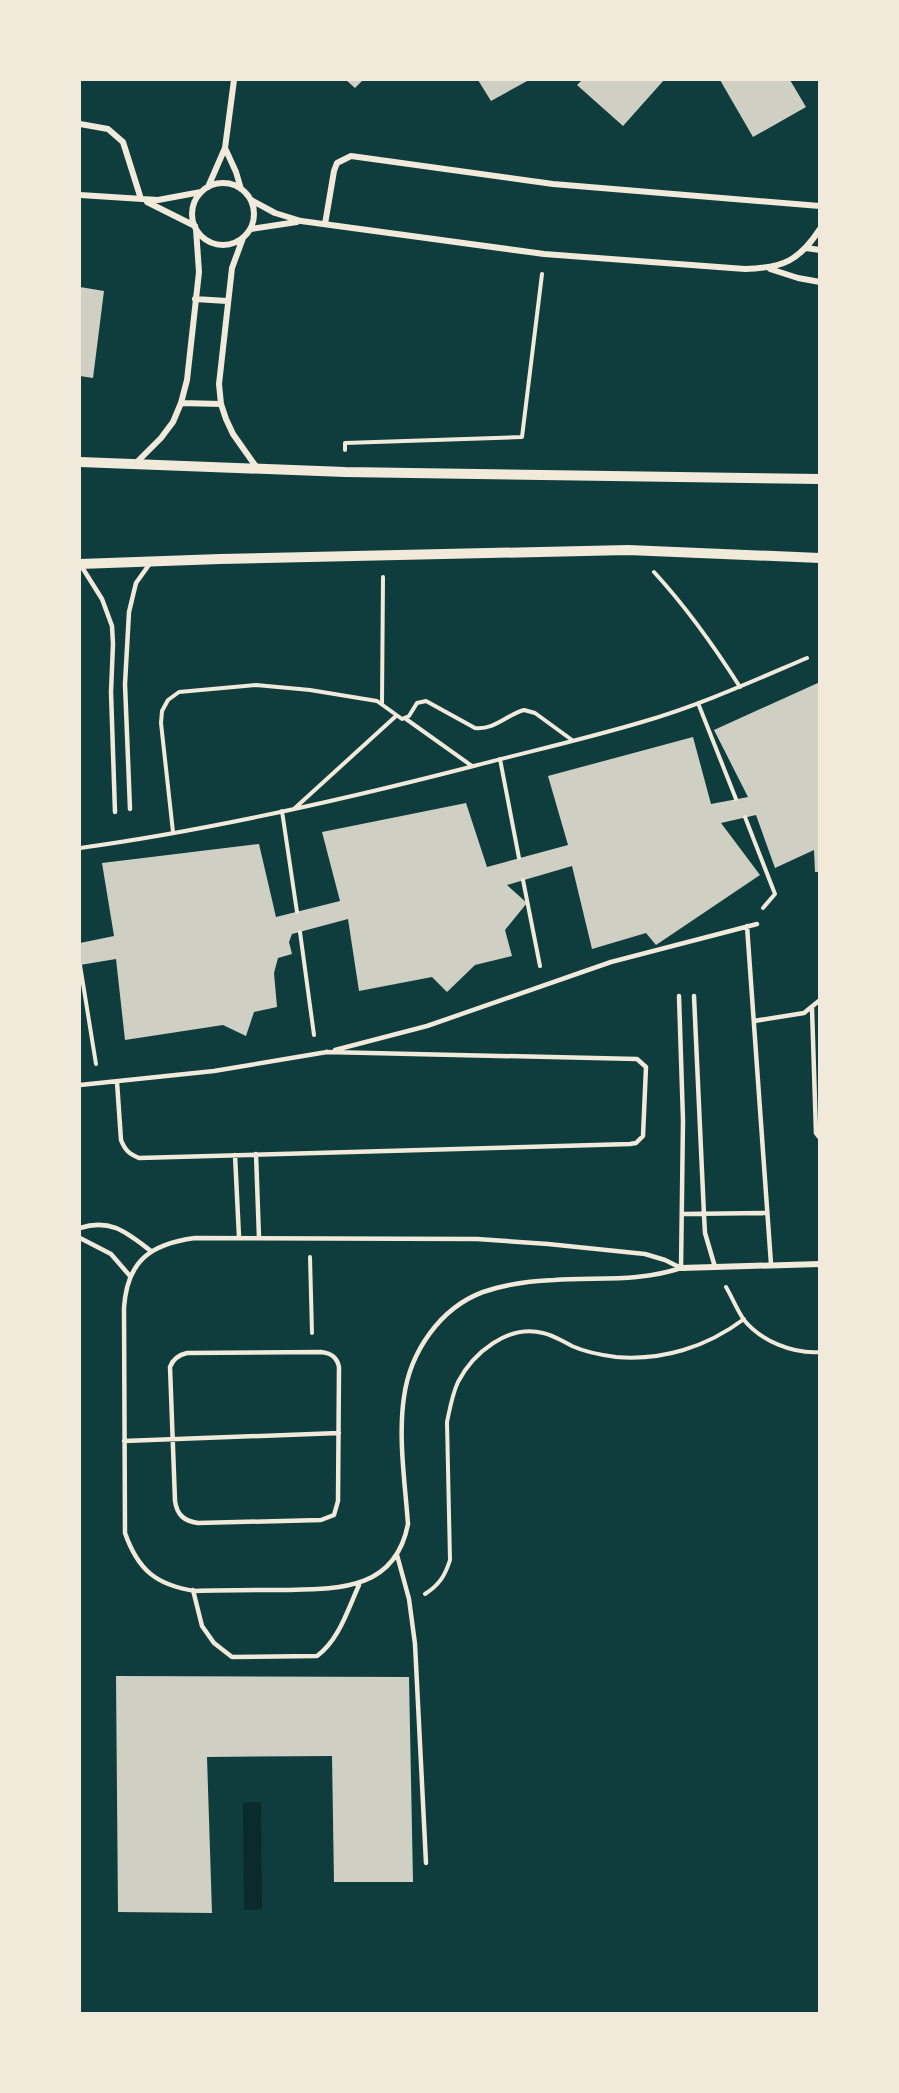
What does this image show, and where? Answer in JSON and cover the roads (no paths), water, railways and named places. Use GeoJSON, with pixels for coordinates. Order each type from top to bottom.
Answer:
{"type":"FeatureCollection","features":[{"type":"Feature","properties":{"kind":"street"},"geometry":{"type":"LineString","coordinates":[[208,187],[225,148],[234,80]]}},
{"type":"Feature","properties":{"kind":"street"},"geometry":{"type":"LineString","coordinates":[[80,124],[108,129],[123,142],[141,199],[169,211],[196,227],[203,238],[213,243],[223,245],[234,243],[243,238],[251,229],[254,219],[251,200]]}},
{"type":"Feature","properties":{"kind":"street"},"geometry":{"type":"LineString","coordinates":[[225,148],[241,189]]}},
{"type":"Feature","properties":{"kind":"street"},"geometry":{"type":"LineString","coordinates":[[325,224],[334,171],[344,158],[351,156],[553,184],[819,206]]}},
{"type":"Feature","properties":{"kind":"street"},"geometry":{"type":"LineString","coordinates":[[80,195],[165,199],[201,192],[219,184],[230,184],[241,189],[251,200],[275,213],[301,221],[544,254],[745,269],[770,268],[790,261],[806,248],[819,229]]}},
{"type":"Feature","properties":{"kind":"street"},"geometry":{"type":"LineString","coordinates":[[135,464],[161,438],[173,422],[187,380],[199,261],[193,208],[201,192]]}},
{"type":"Feature","properties":{"kind":"street"},"geometry":{"type":"LineString","coordinates":[[251,229],[301,221]]}},
{"type":"Feature","properties":{"kind":"street"},"geometry":{"type":"LineString","coordinates":[[243,238],[232,268],[219,384],[221,404],[233,434],[257,468]]}},
{"type":"Feature","properties":{"kind":"street"},"geometry":{"type":"LineString","coordinates":[[806,248],[819,250]]}},
{"type":"Feature","properties":{"kind":"street"},"geometry":{"type":"LineString","coordinates":[[770,268],[798,278],[819,282]]}},
{"type":"Feature","properties":{"kind":"street"},"geometry":{"type":"LineString","coordinates":[[195,299],[227,301]]}},
{"type":"Feature","properties":{"kind":"street"},"geometry":{"type":"LineString","coordinates":[[181,403],[221,404]]}},
{"type":"Feature","properties":{"kind":"street"},"geometry":{"type":"LineString","coordinates":[[80,462],[345,472],[819,479]]}},
{"type":"Feature","properties":{"kind":"street"},"geometry":{"type":"LineString","coordinates":[[80,564],[628,550],[819,558]]}},
{"type":"Feature","properties":{"kind":"street"},"geometry":{"type":"LineString","coordinates":[[681,1268],[819,1264]]}},
{"type":"Feature","properties":{"kind":"lane"},"geometry":{"type":"LineString","coordinates":[[130,809],[126,684],[129,612],[136,583],[152,561]]}},
{"type":"Feature","properties":{"kind":"lane"},"geometry":{"type":"LineString","coordinates":[[80,564],[102,599],[112,626],[111,692],[115,812]]}},
{"type":"Feature","properties":{"kind":"lane"},"geometry":{"type":"LineString","coordinates":[[80,1085],[214,1071],[317,1054],[377,1041],[427,1026],[610,962],[757,924]]}},
{"type":"Feature","properties":{"kind":"lane"},"geometry":{"type":"LineString","coordinates":[[747,926],[771,1264]]}},
{"type":"Feature","properties":{"kind":"lane"},"geometry":{"type":"LineString","coordinates":[[679,996],[683,1120],[681,1268]]}},
{"type":"Feature","properties":{"kind":"lane"},"geometry":{"type":"LineString","coordinates":[[694,996],[705,1233],[715,1267]]}},
{"type":"Feature","properties":{"kind":"lane"},"geometry":{"type":"LineString","coordinates":[[754,1021],[795,1016],[812,1008],[819,1000]]}},
{"type":"Feature","properties":{"kind":"lane"},"geometry":{"type":"LineString","coordinates":[[812,1008],[816,1134],[819,1138]]}},
{"type":"Feature","properties":{"kind":"lane"},"geometry":{"type":"LineString","coordinates":[[117,1082],[121,1140],[130,1155],[139,1158],[630,1144],[636,1143],[643,1136],[646,1067],[637,1059],[326,1052]]}},
{"type":"Feature","properties":{"kind":"lane"},"geometry":{"type":"LineString","coordinates":[[256,1154],[259,1238]]}},
{"type":"Feature","properties":{"kind":"lane"},"geometry":{"type":"LineString","coordinates":[[235,1155],[239,1238]]}},
{"type":"Feature","properties":{"kind":"lane"},"geometry":{"type":"LineString","coordinates":[[682,1214],[767,1213]]}},
{"type":"Feature","properties":{"kind":"lane"},"geometry":{"type":"LineString","coordinates":[[80,1228],[91,1224],[107,1224],[122,1230],[151,1251]]}},
{"type":"Feature","properties":{"kind":"lane"},"geometry":{"type":"LineString","coordinates":[[80,1238],[111,1254],[130,1276]]}},
{"type":"Feature","properties":{"kind":"lane"},"geometry":{"type":"LineString","coordinates":[[195,1238],[477,1239],[645,1254],[681,1268],[643,1277],[566,1279],[506,1285],[481,1293],[465,1302],[437,1324],[422,1345],[410,1370],[404,1396],[402,1422],[408,1524],[405,1540],[397,1555],[381,1572],[359,1584],[334,1589],[193,1590],[176,1588],[158,1580],[143,1567],[132,1551],[125,1533],[125,1292],[130,1276],[139,1262],[151,1251],[172,1241],[195,1238]]}},
{"type":"Feature","properties":{"kind":"lane"},"geometry":{"type":"LineString","coordinates":[[313,1352],[332,1354],[338,1363],[339,1433],[338,1508],[334,1515],[321,1520],[198,1523],[184,1519],[179,1514],[175,1501],[170,1367],[176,1358],[187,1353],[313,1352]]}},
{"type":"Feature","properties":{"kind":"lane"},"geometry":{"type":"LineString","coordinates":[[124,1441],[339,1433]]}},
{"type":"Feature","properties":{"kind":"lane"},"geometry":{"type":"LineString","coordinates":[[397,1555],[409,1599],[415,1644],[426,1863]]}},
{"type":"Feature","properties":{"kind":"lane"},"geometry":{"type":"LineString","coordinates":[[193,1590],[202,1626],[213,1643],[232,1657],[317,1656],[330,1644],[337,1633],[359,1584]]}},
{"type":"Feature","properties":{"kind":"water"},"geometry":{"type":"Polygon","coordinates":[[[261,1802],[262,1909],[244,1910],[243,1803],[261,1802]]]}}]}
